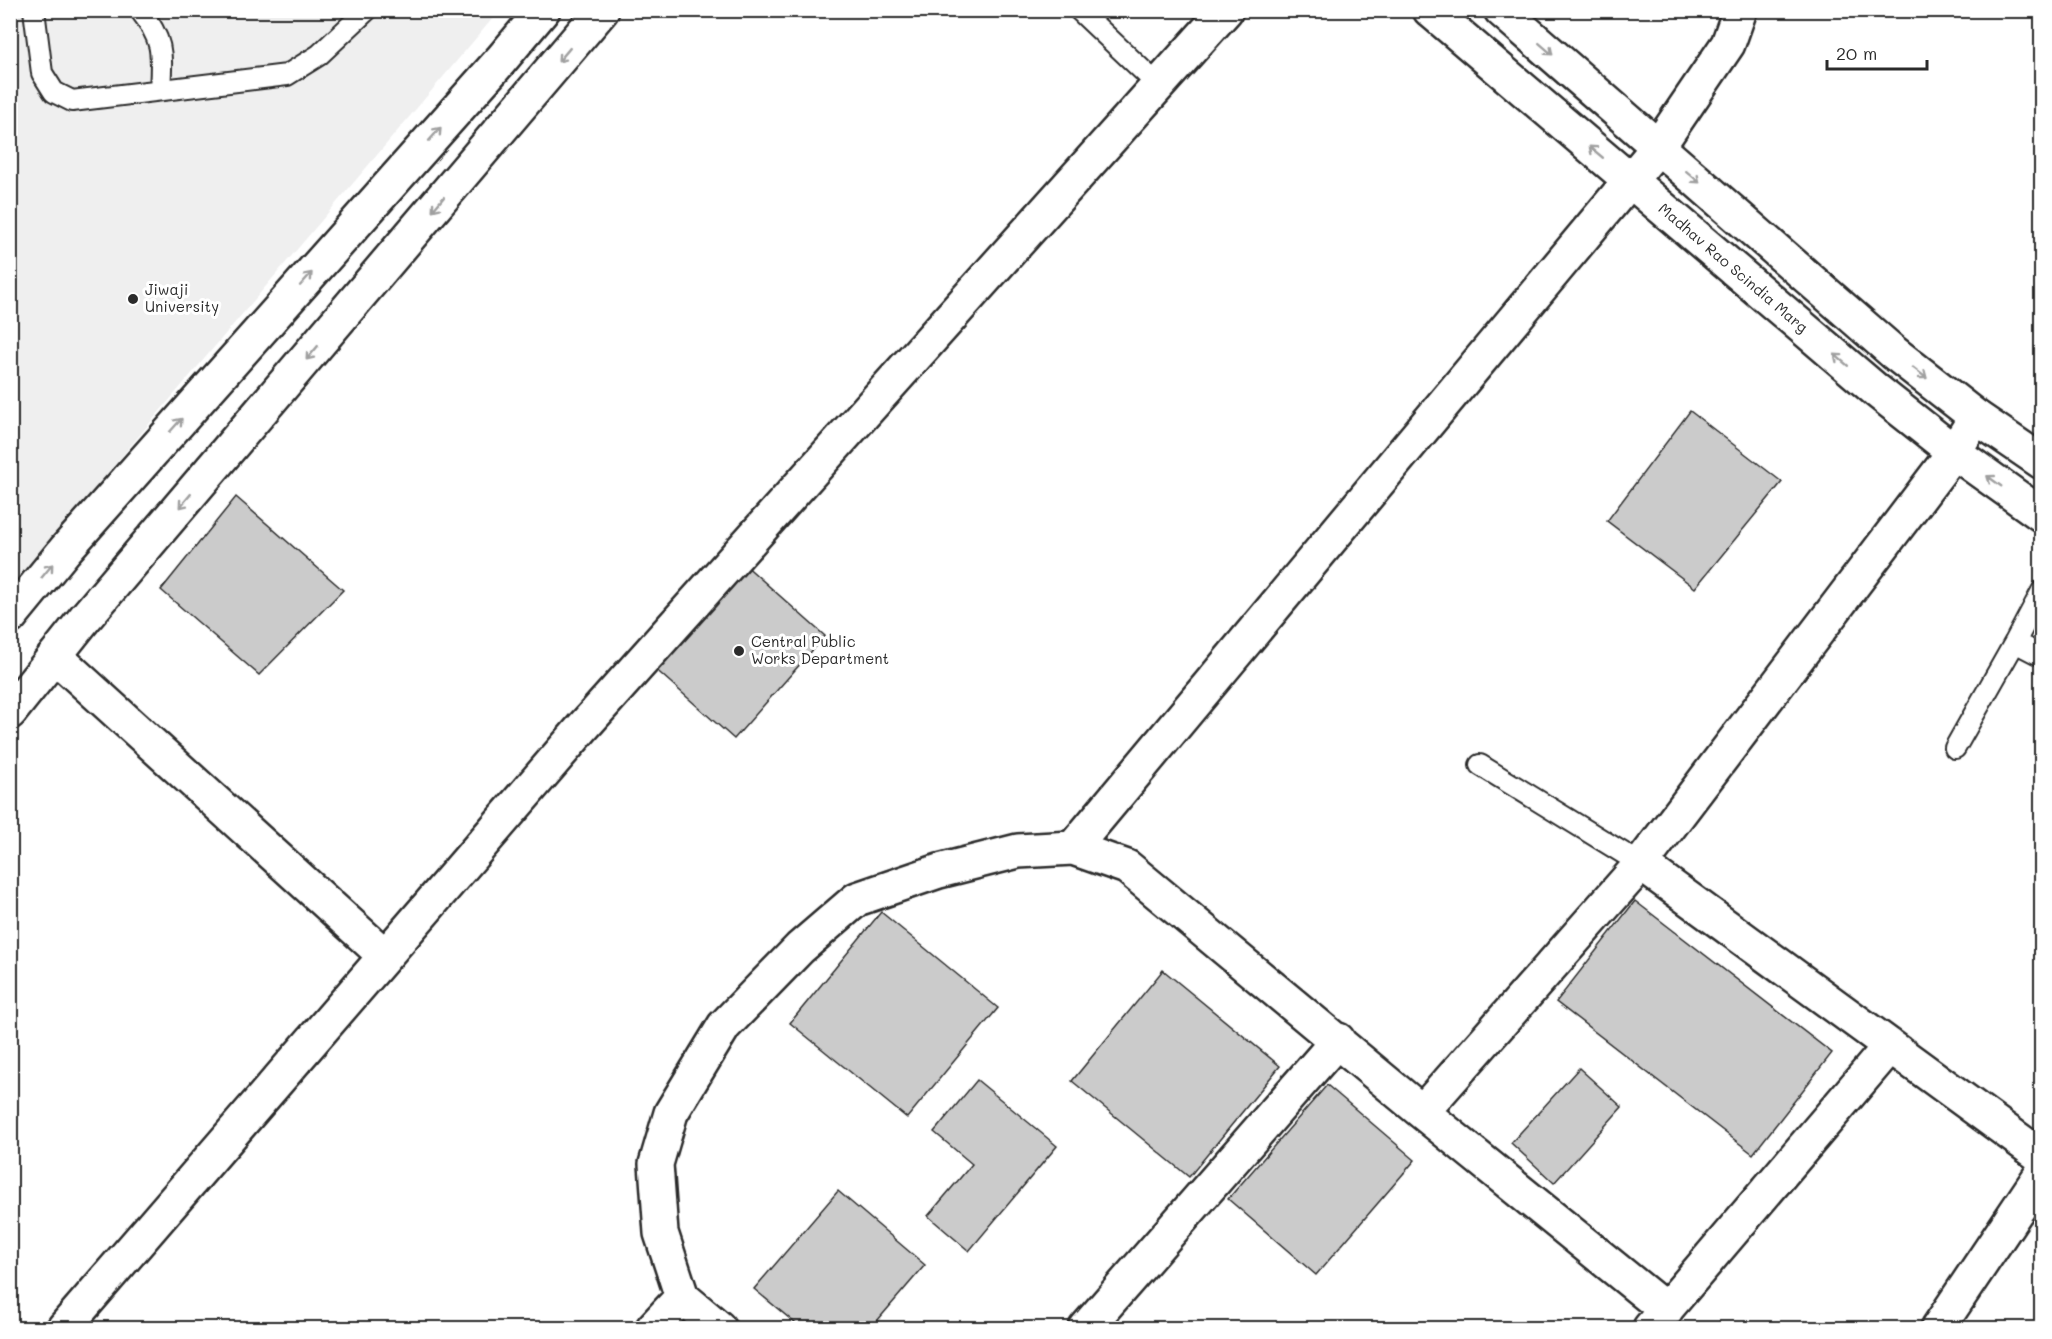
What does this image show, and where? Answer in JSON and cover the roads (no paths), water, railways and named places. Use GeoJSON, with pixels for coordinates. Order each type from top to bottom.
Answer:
{"type":"FeatureCollection","features":[{"type":"Feature","properties":{"kind":"street"},"geometry":{"type":"LineString","coordinates":[[10,617],[65,550],[543,10]]}},
{"type":"Feature","properties":{"kind":"street"},"geometry":{"type":"LineString","coordinates":[[10,712],[602,10]]}},
{"type":"Feature","properties":{"kind":"street"},"geometry":{"type":"LineString","coordinates":[[64,1329],[583,726],[1226,10]]}},
{"type":"Feature","properties":{"kind":"street","name":"Madhav Rao Scindia Marg"},"geometry":{"type":"LineString","coordinates":[[1430,10],[1877,391],[1954,452],[2042,515]]}},
{"type":"Feature","properties":{"kind":"street"},"geometry":{"type":"LineString","coordinates":[[1502,10],[1893,352],[1976,417],[2042,462]]}},
{"type":"Feature","properties":{"kind":"street"},"geometry":{"type":"LineString","coordinates":[[1072,848],[1658,147],[1728,44],[1740,10]]}},
{"type":"Feature","properties":{"kind":"street"},"geometry":{"type":"LineString","coordinates":[[1422,1112],[1641,864],[1954,452],[1976,417]]}},
{"type":"Feature","properties":{"kind":"street"},"geometry":{"type":"LineString","coordinates":[[55,656],[385,956]]}},
{"type":"Feature","properties":{"kind":"street"},"geometry":{"type":"LineString","coordinates":[[718,1329],[682,1297],[661,1233],[656,1164],[671,1113],[724,1026],[800,948],[857,899],[939,871],[1018,851],[1072,848],[1128,867],[1338,1040],[1658,1319],[1890,1046]]}},
{"type":"Feature","properties":{"kind":"street"},"geometry":{"type":"LineString","coordinates":[[1641,864],[2042,1157]]}},
{"type":"Feature","properties":{"kind":"street"},"geometry":{"type":"LineString","coordinates":[[1086,1329],[1338,1040]]}},
{"type":"Feature","properties":{"kind":"street"},"geometry":{"type":"LineString","coordinates":[[1938,1329],[2042,1173]]}},
{"type":"Feature","properties":{"kind":"street"},"geometry":{"type":"LineString","coordinates":[[653,1329],[682,1297]]}},
{"type":"Feature","properties":{"kind":"lane"},"geometry":{"type":"LineString","coordinates":[[34,10],[42,73],[54,92],[72,101],[287,75],[319,55],[368,10]]}},
{"type":"Feature","properties":{"kind":"lane"},"geometry":{"type":"LineString","coordinates":[[140,10],[156,34],[162,55],[160,90]]}},
{"type":"Feature","properties":{"kind":"lane"},"geometry":{"type":"LineString","coordinates":[[1079,10],[1158,85]]}},
{"type":"Feature","properties":{"kind":"lane"},"geometry":{"type":"LineString","coordinates":[[1955,748],[2042,591]]}},
{"type":"Feature","properties":{"kind":"lane"},"geometry":{"type":"LineString","coordinates":[[2015,642],[2042,656]]}},
{"type":"Feature","properties":{"kind":"lane"},"geometry":{"type":"LineString","coordinates":[[1480,765],[1641,864]]}},
{"type":"Feature","properties":{"kind":"place","name":"Jiwaji University"},"geometry":{"type":"Point","coordinates":[133,299]}},
{"type":"Feature","properties":{"kind":"place","name":"Central Public Works Department"},"geometry":{"type":"Point","coordinates":[739,651]}}]}
